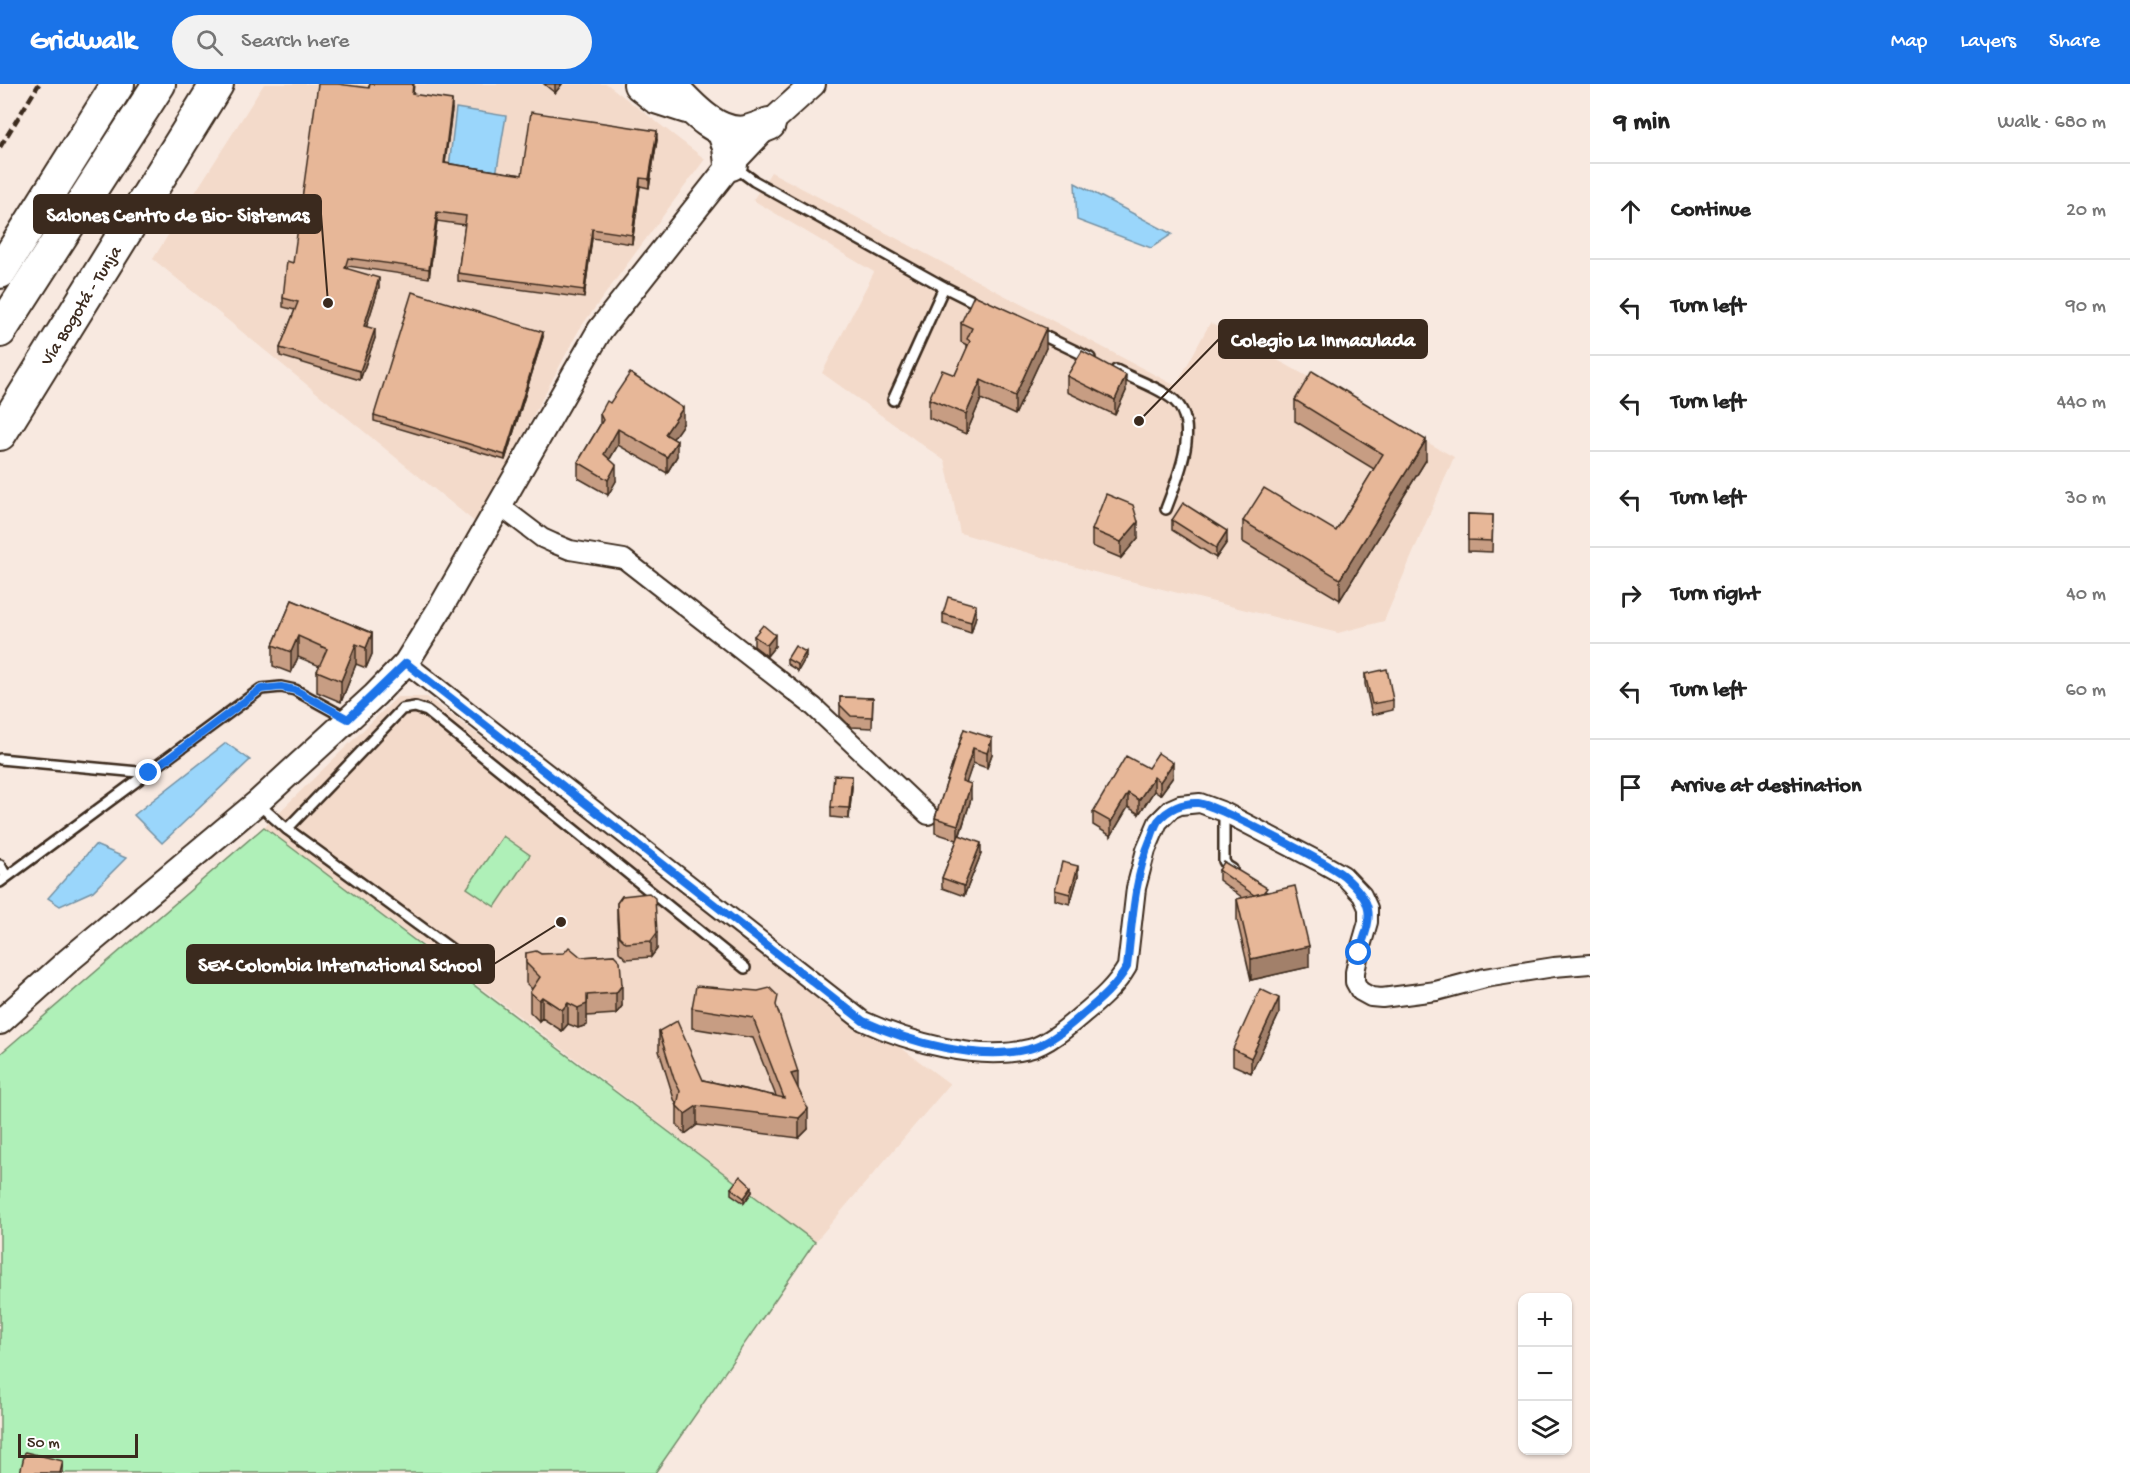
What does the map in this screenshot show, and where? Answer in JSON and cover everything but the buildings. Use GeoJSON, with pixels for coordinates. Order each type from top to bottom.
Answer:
{"type":"FeatureCollection","features":[{"type":"Feature","properties":{"kind":"highway"},"geometry":{"type":"LineString","coordinates":[[0,272],[118,84]]}},
{"type":"Feature","properties":{"kind":"highway"},"geometry":{"type":"LineString","coordinates":[[0,332],[159,84]]}},
{"type":"Feature","properties":{"kind":"highway","name":"Vía Bogotá - Tunja"},"geometry":{"type":"LineString","coordinates":[[0,434],[217,84]]}},
{"type":"Feature","properties":{"kind":"highway"},"geometry":{"type":"LineString","coordinates":[[655,88],[692,108],[723,130],[745,132],[769,124]]}},
{"type":"Feature","properties":{"kind":"highway"},"geometry":{"type":"LineString","coordinates":[[723,130],[729,147],[731,164]]}},
{"type":"Feature","properties":{"kind":"street"},"geometry":{"type":"LineString","coordinates":[[0,1022],[69,960],[257,803],[406,663],[500,506],[600,330],[634,284],[731,164],[769,124],[813,84]]}},
{"type":"Feature","properties":{"kind":"street"},"geometry":{"type":"LineString","coordinates":[[500,506],[542,538],[553,543],[570,550],[624,559],[814,707],[928,815]]}},
{"type":"Feature","properties":{"kind":"street"},"geometry":{"type":"LineString","coordinates":[[406,663],[863,1021],[884,1031],[954,1050],[974,1052],[1031,1049],[1056,1035],[1101,999],[1121,978],[1127,967],[1136,888],[1146,850],[1158,822],[1171,809],[1180,805],[1200,803],[1224,812],[1343,875],[1362,895],[1368,908],[1368,922],[1359,953],[1355,982],[1360,991],[1371,997],[1382,998],[1436,991],[1485,978],[1590,964]]}},
{"type":"Feature","properties":{"kind":"lane"},"geometry":{"type":"LineString","coordinates":[[731,164],[754,181],[944,287],[987,308]]}},
{"type":"Feature","properties":{"kind":"lane"},"geometry":{"type":"LineString","coordinates":[[893,400],[944,287]]}},
{"type":"Feature","properties":{"kind":"lane"},"geometry":{"type":"LineString","coordinates":[[1030,329],[1095,360]]}},
{"type":"Feature","properties":{"kind":"lane"},"geometry":{"type":"LineString","coordinates":[[1106,365],[1170,397],[1180,406],[1186,431],[1185,449],[1166,509]]}},
{"type":"Feature","properties":{"kind":"lane"},"geometry":{"type":"LineString","coordinates":[[0,865],[3,879],[261,689],[281,687],[295,690],[348,719]]}},
{"type":"Feature","properties":{"kind":"lane"},"geometry":{"type":"LineString","coordinates":[[287,829],[402,708],[415,707],[427,711],[745,968]]}},
{"type":"Feature","properties":{"kind":"lane"},"geometry":{"type":"LineString","coordinates":[[0,759],[149,773]]}},
{"type":"Feature","properties":{"kind":"lane"},"geometry":{"type":"LineString","coordinates":[[257,803],[287,829],[480,971]]}},
{"type":"Feature","properties":{"kind":"lane"},"geometry":{"type":"LineString","coordinates":[[1224,812],[1224,861],[1227,866],[1245,878]]}},
{"type":"Feature","properties":{"kind":"shaded area"},"geometry":{"type":"Polygon","coordinates":[[[264,84],[607,84],[705,159],[580,328],[476,523],[153,259],[264,84]]]}},
{"type":"Feature","properties":{"kind":"shaded area"},"geometry":{"type":"Polygon","coordinates":[[[771,172],[1176,386],[1210,323],[1454,457],[1384,621],[1338,633],[1090,571],[960,533],[945,461],[822,373],[874,272],[753,200],[771,172]]]}},
{"type":"Feature","properties":{"kind":"shaded area"},"geometry":{"type":"Polygon","coordinates":[[[397,697],[427,697],[950,1084],[815,1242],[519,1016],[264,827],[397,697]]]}},
{"type":"Feature","properties":{"kind":"green space"},"geometry":{"type":"Polygon","coordinates":[[[264,827],[815,1242],[655,1473],[0,1473],[0,1054],[264,827]]]}},
{"type":"Feature","properties":{"kind":"green space"},"geometry":{"type":"Polygon","coordinates":[[[503,836],[530,855],[495,907],[467,888],[503,836]]]}},
{"type":"Feature","properties":{"kind":"water"},"geometry":{"type":"Polygon","coordinates":[[[456,108],[506,116],[496,175],[449,167],[456,108]]]}},
{"type":"Feature","properties":{"kind":"water"},"geometry":{"type":"Polygon","coordinates":[[[1075,183],[1172,234],[1151,248],[1077,220],[1075,183]]]}},
{"type":"Feature","properties":{"kind":"water"},"geometry":{"type":"Polygon","coordinates":[[[226,743],[250,760],[162,843],[134,815],[226,743]]]}},
{"type":"Feature","properties":{"kind":"water"},"geometry":{"type":"Polygon","coordinates":[[[95,845],[126,858],[93,891],[60,906],[48,898],[95,845]]]}},
{"type":"Feature","properties":{"kind":"railway"},"geometry":{"type":"LineString","coordinates":[[0,147],[39,84]]}},
{"type":"Feature","properties":{"kind":"place","name":"Salones Centro de Bio- Sistemas"},"geometry":{"type":"Point","coordinates":[328,303]}},
{"type":"Feature","properties":{"kind":"place","name":"Colegio La Inmaculada"},"geometry":{"type":"Point","coordinates":[1139,421]}},
{"type":"Feature","properties":{"kind":"place","name":"SEK Colombia International School"},"geometry":{"type":"Point","coordinates":[561,922]}},
{"type":"Feature","properties":{"kind":"route"},"geometry":{"type":"LineString","coordinates":[[149,773],[261,689],[281,687],[295,690],[348,719],[406,663],[863,1021],[884,1031],[954,1050],[974,1052],[1031,1049],[1056,1035],[1079,1017],[1121,978],[1127,967],[1136,888],[1146,850],[1158,822],[1171,809],[1180,805],[1200,803],[1224,812],[1343,875],[1362,895],[1368,908],[1368,922],[1359,953]]}}]}
